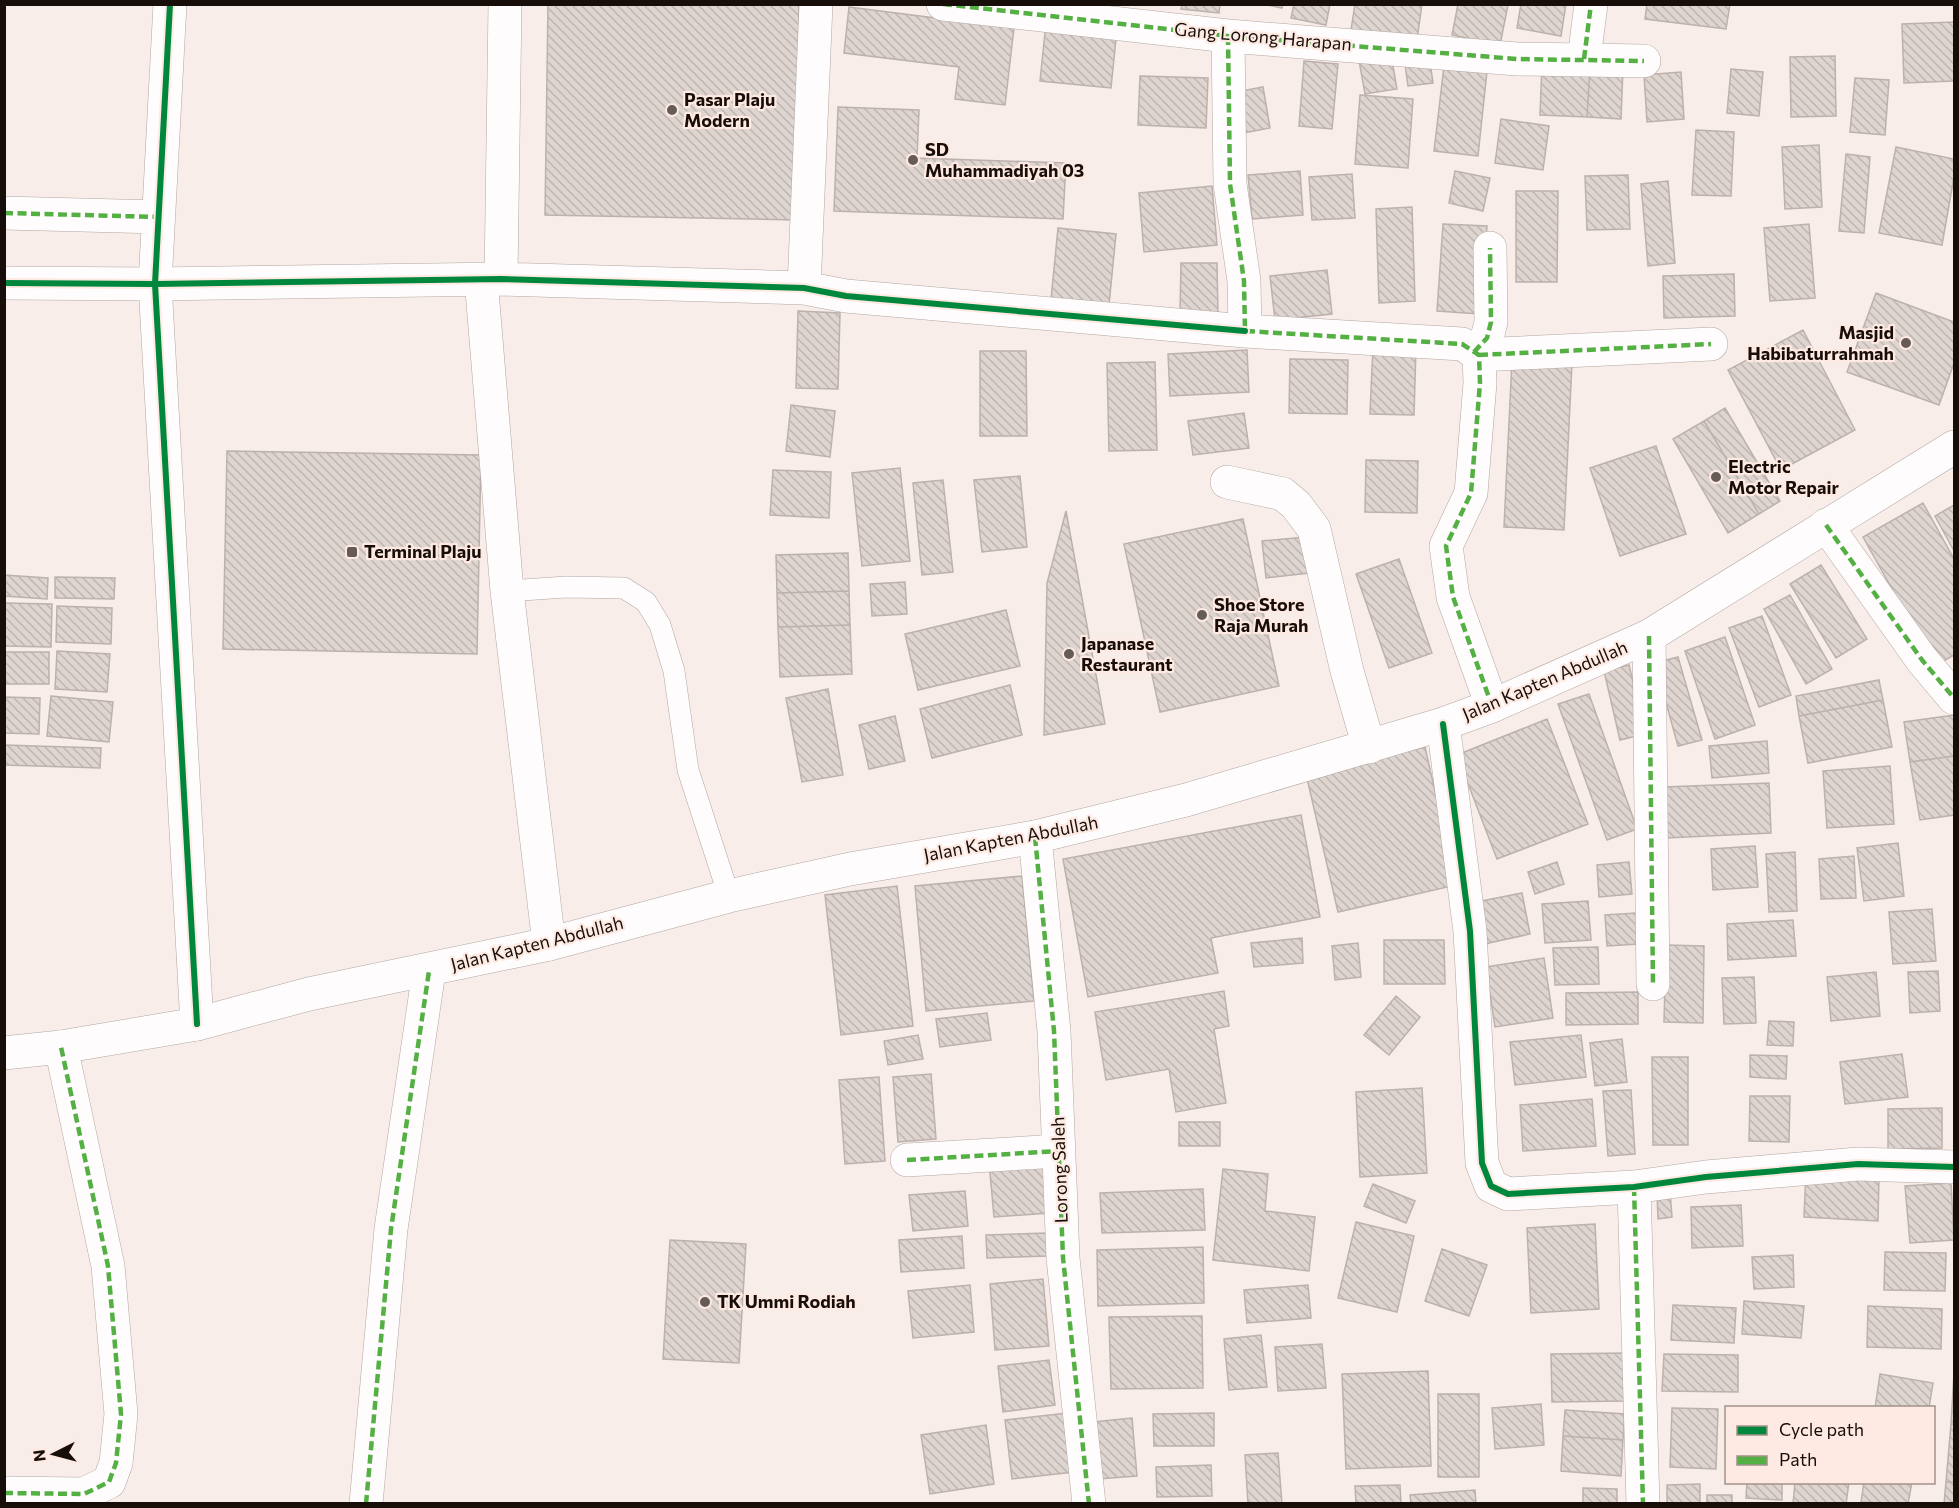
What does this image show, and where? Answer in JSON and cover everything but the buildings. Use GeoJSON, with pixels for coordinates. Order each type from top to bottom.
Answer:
{"type":"FeatureCollection","features":[{"type":"Feature","properties":{"kind":"street"},"geometry":{"type":"LineString","coordinates":[[170,4],[155,284],[197,1024]]}},
{"type":"Feature","properties":{"kind":"street"},"geometry":{"type":"LineString","coordinates":[[505,4],[491,279],[507,591],[549,944]]}},
{"type":"Feature","properties":{"kind":"street"},"geometry":{"type":"LineString","coordinates":[[804,288],[816,4]]}},
{"type":"Feature","properties":{"kind":"street","name":"Gang Lorong Harapan"},"geometry":{"type":"LineString","coordinates":[[943,4],[1228,36],[1517,59],[1644,61]]}},
{"type":"Feature","properties":{"kind":"street"},"geometry":{"type":"LineString","coordinates":[[1584,59],[1591,4]]}},
{"type":"Feature","properties":{"kind":"street"},"geometry":{"type":"LineString","coordinates":[[1228,36],[1230,184],[1244,281],[1245,331]]}},
{"type":"Feature","properties":{"kind":"street"},"geometry":{"type":"LineString","coordinates":[[4,213],[159,217]]}},
{"type":"Feature","properties":{"kind":"street"},"geometry":{"type":"LineString","coordinates":[[1490,248],[1491,322],[1487,338],[1477,353],[1480,383],[1471,493],[1446,546],[1453,597],[1492,706]]}},
{"type":"Feature","properties":{"kind":"street"},"geometry":{"type":"LineString","coordinates":[[4,283],[155,284],[491,279],[804,288],[846,296],[1245,331],[1455,344],[1467,346],[1477,353],[1711,344]]}},
{"type":"Feature","properties":{"kind":"street","name":"Jalan Kapten Abdullah"},"geometry":{"type":"LineString","coordinates":[[4,1053],[61,1047],[197,1024],[309,994],[429,971],[549,944],[729,896],[849,869],[1035,837],[1186,800],[1369,747],[1492,706],[1649,636],[1954,447]]}},
{"type":"Feature","properties":{"kind":"street"},"geometry":{"type":"LineString","coordinates":[[1227,482],[1283,494],[1296,505],[1314,529],[1347,671],[1369,747]]}},
{"type":"Feature","properties":{"kind":"street"},"geometry":{"type":"LineString","coordinates":[[1826,525],[1922,660],[1954,698]]}},
{"type":"Feature","properties":{"kind":"street"},"geometry":{"type":"LineString","coordinates":[[1649,636],[1653,984]]}},
{"type":"Feature","properties":{"kind":"street"},"geometry":{"type":"LineString","coordinates":[[1443,724],[1470,931],[1481,1151],[1487,1180],[1496,1190],[1508,1194],[1634,1187],[1706,1177],[1858,1164],[1954,1167]]}},
{"type":"Feature","properties":{"kind":"street","name":"Lorong Saleh"},"geometry":{"type":"LineString","coordinates":[[1035,837],[1054,1031],[1063,1258],[1089,1503]]}},
{"type":"Feature","properties":{"kind":"street"},"geometry":{"type":"LineString","coordinates":[[366,1503],[392,1230],[429,971]]}},
{"type":"Feature","properties":{"kind":"street"},"geometry":{"type":"LineString","coordinates":[[4,1493],[84,1494],[109,1482],[116,1463],[121,1414],[108,1266],[61,1047]]}},
{"type":"Feature","properties":{"kind":"street"},"geometry":{"type":"LineString","coordinates":[[907,1160],[1059,1151]]}},
{"type":"Feature","properties":{"kind":"street"},"geometry":{"type":"LineString","coordinates":[[1634,1187],[1642,1488]]}},
{"type":"Feature","properties":{"kind":"lane"},"geometry":{"type":"LineString","coordinates":[[507,591],[566,587],[624,588],[646,602],[660,625],[674,671],[688,770],[729,896]]}},
{"type":"Feature","properties":{"kind":"marked path"},"geometry":{"type":"LineString","coordinates":[[943,4],[1228,36],[1517,59],[1644,61]]}},
{"type":"Feature","properties":{"kind":"marked path"},"geometry":{"type":"LineString","coordinates":[[1584,59],[1591,4]]}},
{"type":"Feature","properties":{"kind":"marked path"},"geometry":{"type":"LineString","coordinates":[[1228,36],[1230,184],[1244,281],[1245,331],[1462,344],[1479,355],[1480,383],[1471,493],[1446,546],[1453,597],[1492,706]]}},
{"type":"Feature","properties":{"kind":"marked path"},"geometry":{"type":"LineString","coordinates":[[4,213],[159,217]]}},
{"type":"Feature","properties":{"kind":"marked path"},"geometry":{"type":"LineString","coordinates":[[1474,352],[1487,338],[1491,322],[1490,248]]}},
{"type":"Feature","properties":{"kind":"marked path"},"geometry":{"type":"LineString","coordinates":[[1479,355],[1711,344]]}},
{"type":"Feature","properties":{"kind":"marked path"},"geometry":{"type":"LineString","coordinates":[[1826,525],[1922,660],[1954,698]]}},
{"type":"Feature","properties":{"kind":"marked path"},"geometry":{"type":"LineString","coordinates":[[1649,636],[1653,984]]}},
{"type":"Feature","properties":{"kind":"marked path"},"geometry":{"type":"LineString","coordinates":[[1035,837],[1054,1031],[1063,1258],[1089,1504]]}},
{"type":"Feature","properties":{"kind":"marked path"},"geometry":{"type":"LineString","coordinates":[[366,1504],[391,1229],[429,971]]}},
{"type":"Feature","properties":{"kind":"marked path"},"geometry":{"type":"LineString","coordinates":[[4,1493],[84,1494],[109,1482],[116,1463],[121,1414],[108,1266],[61,1047]]}},
{"type":"Feature","properties":{"kind":"marked path"},"geometry":{"type":"LineString","coordinates":[[907,1160],[1059,1151]]}},
{"type":"Feature","properties":{"kind":"marked path"},"geometry":{"type":"LineString","coordinates":[[1634,1187],[1643,1504]]}},
{"type":"Feature","properties":{"kind":"cycle path"},"geometry":{"type":"LineString","coordinates":[[170,4],[155,284],[197,1024]]}},
{"type":"Feature","properties":{"kind":"cycle path"},"geometry":{"type":"LineString","coordinates":[[4,283],[155,284],[501,279],[804,288],[846,296],[1245,331]]}},
{"type":"Feature","properties":{"kind":"cycle path"},"geometry":{"type":"LineString","coordinates":[[1443,724],[1470,931],[1482,1163],[1491,1186],[1508,1194],[1634,1187],[1706,1177],[1858,1164],[1954,1167]]}},
{"type":"Feature","properties":{"kind":"place","name":"Pasar Plaju Modern"},"geometry":{"type":"Point","coordinates":[672,110]}},
{"type":"Feature","properties":{"kind":"place","name":"SD Muhammadiyah 03"},"geometry":{"type":"Point","coordinates":[913,160]}},
{"type":"Feature","properties":{"kind":"place","name":"Masjid Habibaturrahmah"},"geometry":{"type":"Point","coordinates":[1906,343]}},
{"type":"Feature","properties":{"kind":"place","name":"Electric Motor Repair"},"geometry":{"type":"Point","coordinates":[1716,477]}},
{"type":"Feature","properties":{"kind":"place","name":"Terminal Plaju"},"geometry":{"type":"Point","coordinates":[352,552]}},
{"type":"Feature","properties":{"kind":"place","name":"Shoe Store Raja Murah"},"geometry":{"type":"Point","coordinates":[1202,615]}},
{"type":"Feature","properties":{"kind":"place","name":"Japanase Restaurant"},"geometry":{"type":"Point","coordinates":[1069,654]}},
{"type":"Feature","properties":{"kind":"place","name":"TK Ummi Rodiah"},"geometry":{"type":"Point","coordinates":[705,1302]}}]}
